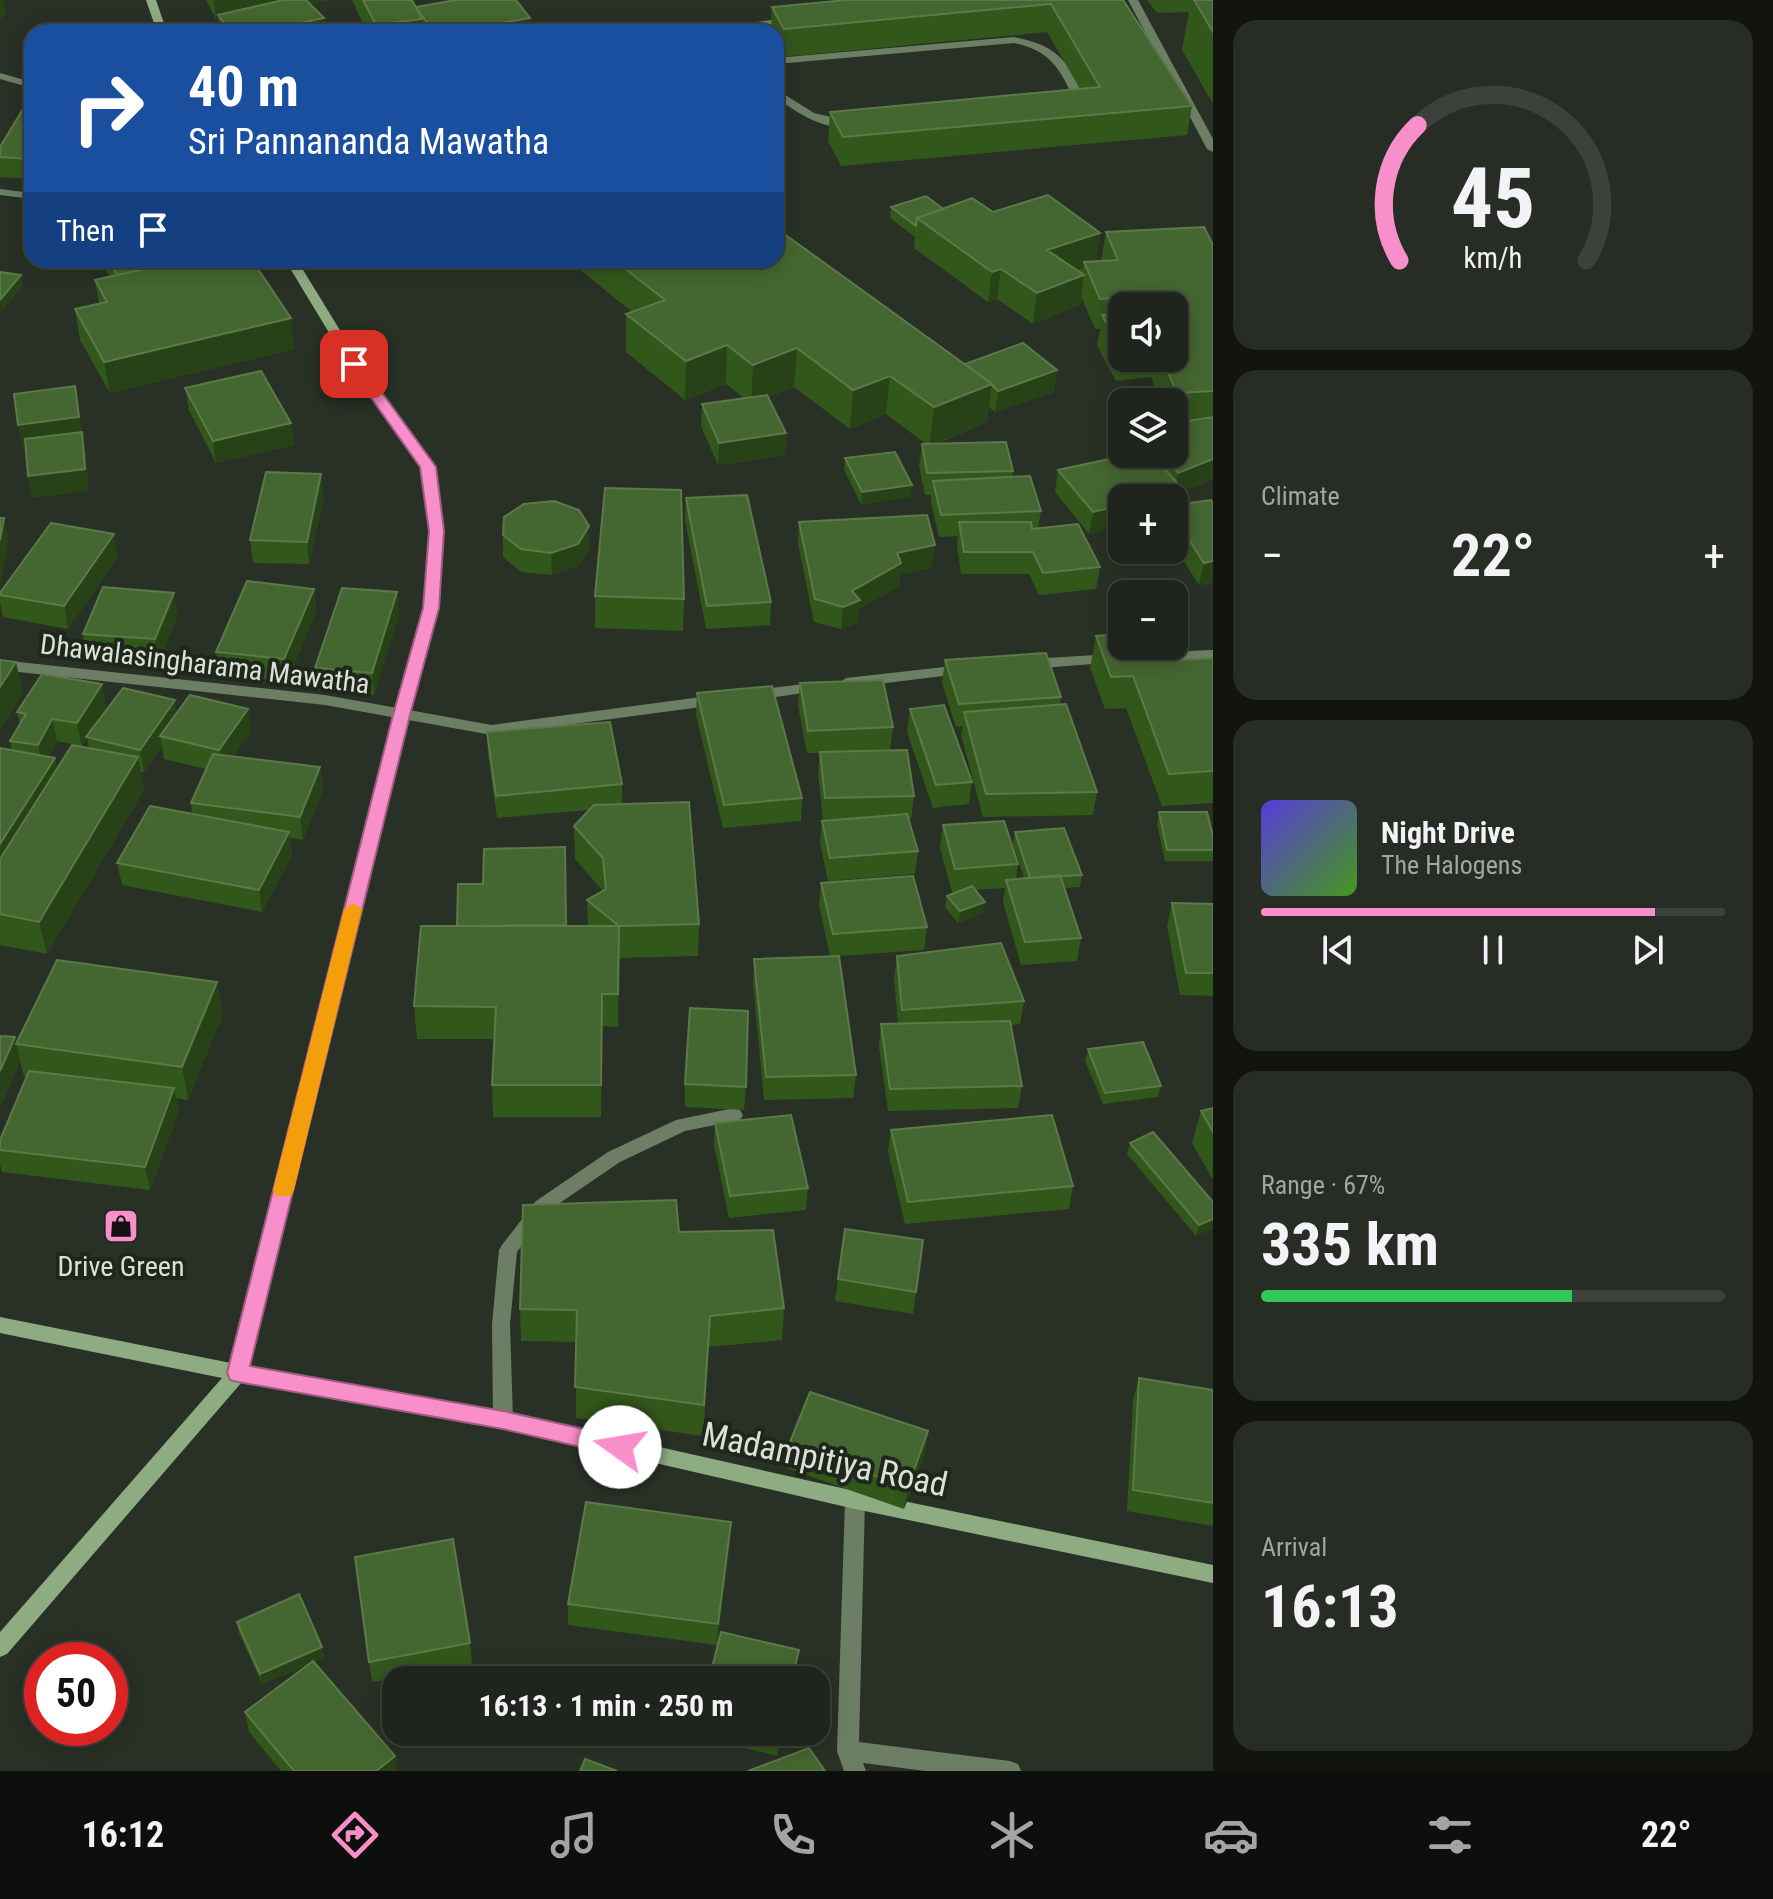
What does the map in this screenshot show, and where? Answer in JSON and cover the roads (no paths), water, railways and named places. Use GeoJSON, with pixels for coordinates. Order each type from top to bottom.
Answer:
{"type":"FeatureCollection","features":[{"type":"Feature","properties":{"kind":"main road"},"geometry":{"type":"LineString","coordinates":[[151,0],[159,24]]}},
{"type":"Feature","properties":{"kind":"main road"},"geometry":{"type":"LineString","coordinates":[[0,1647],[238,1373],[401,715],[431,608],[437,531],[428,467],[354,364],[296,268]]}},
{"type":"Feature","properties":{"kind":"main road","name":"Madampitiya Road"},"geometry":{"type":"LineString","coordinates":[[0,1325],[238,1373],[503,1420],[855,1500],[1213,1574]]}},
{"type":"Feature","properties":{"kind":"street"},"geometry":{"type":"LineString","coordinates":[[1133,0],[1213,149]]}},
{"type":"Feature","properties":{"kind":"street"},"geometry":{"type":"LineString","coordinates":[[761,24],[802,18]]}},
{"type":"Feature","properties":{"kind":"street"},"geometry":{"type":"LineString","coordinates":[[784,60],[1014,40],[1038,44],[1063,62],[1077,93],[1069,105],[1056,106]]}},
{"type":"Feature","properties":{"kind":"street"},"geometry":{"type":"LineString","coordinates":[[0,76],[24,83]]}},
{"type":"Feature","properties":{"kind":"street"},"geometry":{"type":"LineString","coordinates":[[784,98],[807,116],[833,123],[859,122]]}},
{"type":"Feature","properties":{"kind":"street"},"geometry":{"type":"LineString","coordinates":[[0,192],[24,195]]}},
{"type":"Feature","properties":{"kind":"street"},"geometry":{"type":"LineString","coordinates":[[1007,666],[1213,655]]}},
{"type":"Feature","properties":{"kind":"street","name":"Dhawalasingharama Mawatha"},"geometry":{"type":"LineString","coordinates":[[0,665],[325,700],[492,730],[976,669]]}},
{"type":"Feature","properties":{"kind":"street"},"geometry":{"type":"LineString","coordinates":[[503,1420],[501,1324],[508,1250],[542,1206],[614,1157],[682,1125],[734,1115]]}},
{"type":"Feature","properties":{"kind":"street"},"geometry":{"type":"LineString","coordinates":[[855,1500],[852,1761],[1010,1771]]}},
{"type":"Feature","properties":{"kind":"place","name":"Drive Green"},"geometry":{"type":"Point","coordinates":[121,1226]}}]}
